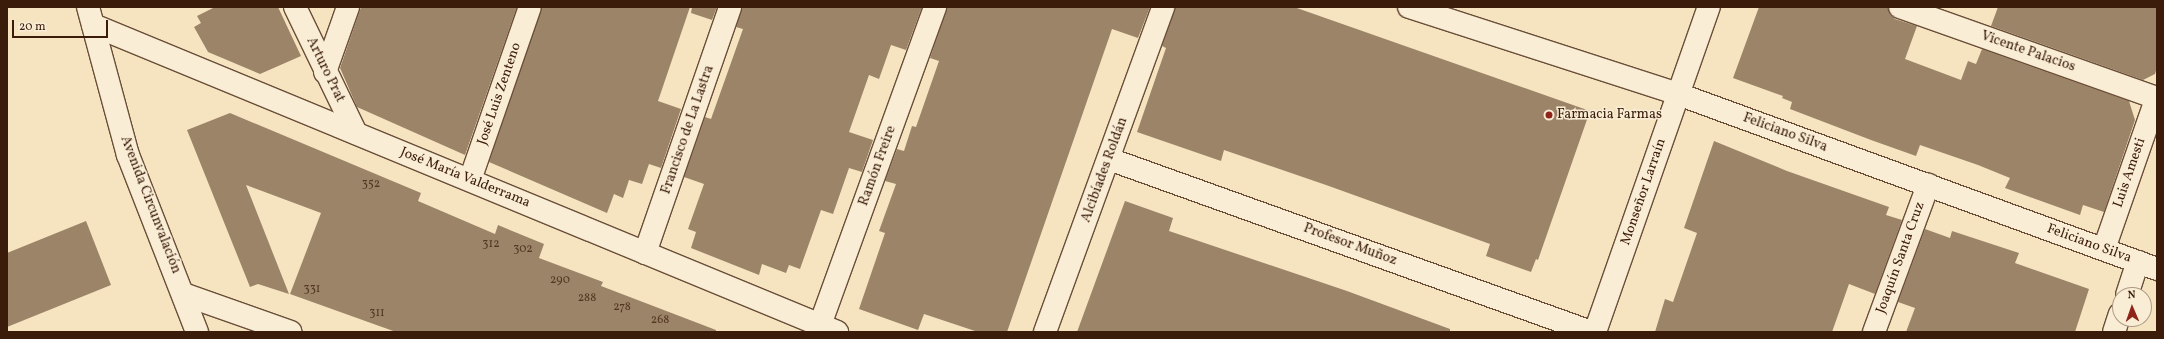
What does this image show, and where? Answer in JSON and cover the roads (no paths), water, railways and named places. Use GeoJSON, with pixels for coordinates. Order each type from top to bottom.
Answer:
{"type":"FeatureCollection","features":[{"type":"Feature","properties":{"kind":"street","name":"Arturo Prat"},"geometry":{"type":"LineString","coordinates":[[296,7],[325,72],[356,133]]}},
{"type":"Feature","properties":{"kind":"street"},"geometry":{"type":"LineString","coordinates":[[325,72],[348,7]]}},
{"type":"Feature","properties":{"kind":"street","name":"José Luis Zenteno"},"geometry":{"type":"LineString","coordinates":[[470,180],[530,7]]}},
{"type":"Feature","properties":{"kind":"street","name":"Francisco de La Lastra"},"geometry":{"type":"LineString","coordinates":[[645,253],[730,7]]}},
{"type":"Feature","properties":{"kind":"street","name":"Ramón Freire"},"geometry":{"type":"LineString","coordinates":[[828,329],[935,7]]}},
{"type":"Feature","properties":{"kind":"street","name":"Alcibíades Roldán"},"geometry":{"type":"LineString","coordinates":[[1045,332],[1163,7]]}},
{"type":"Feature","properties":{"kind":"street","name":"Feliciano Silva"},"geometry":{"type":"LineString","coordinates":[[1411,7],[1678,94],[2148,265]]}},
{"type":"Feature","properties":{"kind":"street","name":"Monseñor Larraín"},"geometry":{"type":"LineString","coordinates":[[1594,332],[1709,7]]}},
{"type":"Feature","properties":{"kind":"street","name":"Vicente Palacios"},"geometry":{"type":"LineString","coordinates":[[1900,7],[2157,98]]}},
{"type":"Feature","properties":{"kind":"street","name":"José María Valderrama"},"geometry":{"type":"LineString","coordinates":[[91,16],[356,133],[828,329]]}},
{"type":"Feature","properties":{"kind":"street","name":"Avenida Circunvalación"},"geometry":{"type":"LineString","coordinates":[[91,16],[128,155],[197,332]]}},
{"type":"Feature","properties":{"kind":"street","name":"Luis Amesti"},"geometry":{"type":"LineString","coordinates":[[2104,249],[2157,98]]}},
{"type":"Feature","properties":{"kind":"street","name":"Profesor Muñoz"},"geometry":{"type":"LineString","coordinates":[[1109,159],[1591,332]]}},
{"type":"Feature","properties":{"kind":"street","name":"Joaquín Santa Cruz"},"geometry":{"type":"LineString","coordinates":[[1874,332],[1928,185]]}},
{"type":"Feature","properties":{"kind":"street"},"geometry":{"type":"LineString","coordinates":[[2133,287],[2148,265]]}},
{"type":"Feature","properties":{"kind":"street"},"geometry":{"type":"LineString","coordinates":[[183,294],[291,332]]}},
{"type":"Feature","properties":{"kind":"place","name":"Farmacia Farmas"},"geometry":{"type":"Point","coordinates":[1549,115]}}]}
